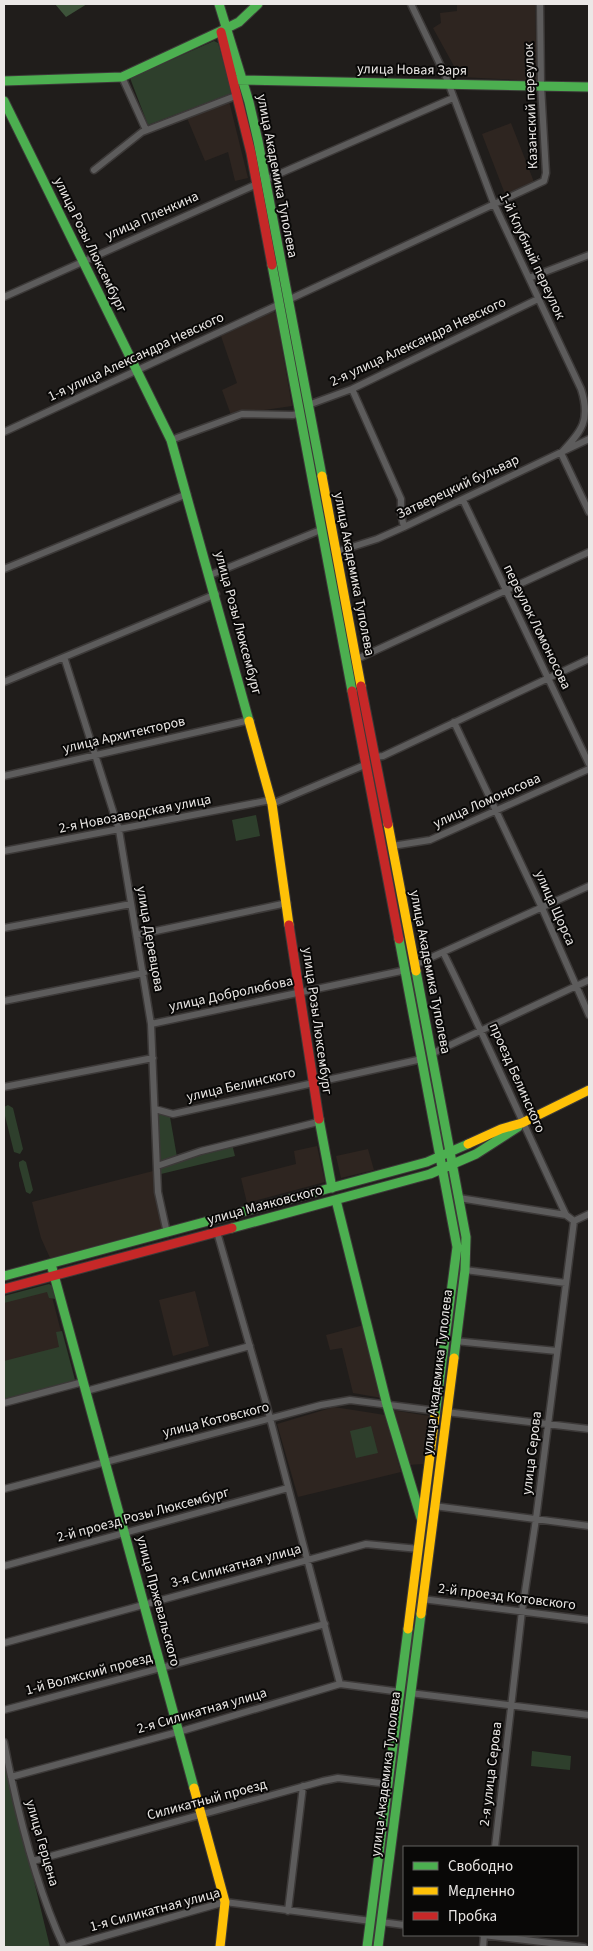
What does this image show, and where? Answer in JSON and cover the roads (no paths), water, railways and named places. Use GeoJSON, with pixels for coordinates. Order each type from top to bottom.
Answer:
{"type":"FeatureCollection","features":[{"type":"Feature","properties":{"kind":"main road","name":"улица Академика Туполева"},"geometry":{"type":"LineString","coordinates":[[213,4],[219,10],[238,80],[248,99],[322,529],[457,1247],[434,1506],[419,1549],[378,1947]]}},
{"type":"Feature","properties":{"kind":"main road"},"geometry":{"type":"LineString","coordinates":[[4,82],[122,77],[239,22],[258,4]]}},
{"type":"Feature","properties":{"kind":"main road","name":"улица Академика Туполева"},"geometry":{"type":"LineString","coordinates":[[238,80],[238,95],[261,182]]}},
{"type":"Feature","properties":{"kind":"main road","name":"улица Новая Заря"},"geometry":{"type":"LineString","coordinates":[[238,80],[589,87]]}},
{"type":"Feature","properties":{"kind":"main road"},"geometry":{"type":"LineString","coordinates":[[238,95],[248,99]]}},
{"type":"Feature","properties":{"kind":"main road","name":"улица Розы Люксембург"},"geometry":{"type":"LineString","coordinates":[[4,101],[171,440],[216,594],[272,802],[318,1122],[332,1188]]}},
{"type":"Feature","properties":{"kind":"main road","name":"улица Академика Туполева"},"geometry":{"type":"LineString","coordinates":[[284,302],[290,311],[466,1242],[465,1270],[442,1412],[427,1525],[422,1598],[389,1784],[367,1947]]}},
{"type":"Feature","properties":{"kind":"main road"},"geometry":{"type":"LineString","coordinates":[[326,544],[330,550],[336,552]]}},
{"type":"Feature","properties":{"kind":"main road"},"geometry":{"type":"LineString","coordinates":[[364,749],[375,757]]}},
{"type":"Feature","properties":{"kind":"main road"},"geometry":{"type":"LineString","coordinates":[[367,764],[373,765],[378,772]]}},
{"type":"Feature","properties":{"kind":"main road"},"geometry":{"type":"LineString","coordinates":[[403,956],[408,962],[414,964]]}},
{"type":"Feature","properties":{"kind":"main road"},"geometry":{"type":"LineString","coordinates":[[406,970],[412,972],[417,979]]}},
{"type":"Feature","properties":{"kind":"main road","name":"улица Маяковского"},"geometry":{"type":"LineString","coordinates":[[4,1276],[427,1162],[501,1129],[522,1123],[589,1090]]}},
{"type":"Feature","properties":{"kind":"main road","name":"улица Маяковского"},"geometry":{"type":"LineString","coordinates":[[4,1289],[430,1174],[452,1165],[507,1135],[522,1123]]}},
{"type":"Feature","properties":{"kind":"main road"},"geometry":{"type":"LineString","coordinates":[[336,1200],[387,1405],[427,1525]]}},
{"type":"Feature","properties":{"kind":"main road","name":"улица Пржевальского"},"geometry":{"type":"LineString","coordinates":[[51,1264],[226,1902],[220,1947]]}},
{"type":"Feature","properties":{"kind":"main road"},"geometry":{"type":"LineString","coordinates":[[371,1918],[380,1927]]}},
{"type":"Feature","properties":{"kind":"street","name":"1-й Клубный переулок"},"geometry":{"type":"LineString","coordinates":[[411,4],[449,84],[494,204],[581,389],[586,405],[579,434],[561,452]]}},
{"type":"Feature","properties":{"kind":"street","name":"Казанский переулок"},"geometry":{"type":"LineString","coordinates":[[494,204],[544,181],[546,174],[541,86],[540,4]]}},
{"type":"Feature","properties":{"kind":"street"},"geometry":{"type":"LineString","coordinates":[[122,77],[146,130]]}},
{"type":"Feature","properties":{"kind":"street"},"geometry":{"type":"LineString","coordinates":[[94,170],[146,130],[238,95]]}},
{"type":"Feature","properties":{"kind":"street","name":"улица Пленкина"},"geometry":{"type":"LineString","coordinates":[[4,297],[453,98]]}},
{"type":"Feature","properties":{"kind":"street","name":"1-я улица Александра Невского"},"geometry":{"type":"LineString","coordinates":[[4,432],[494,204]]}},
{"type":"Feature","properties":{"kind":"street"},"geometry":{"type":"LineString","coordinates":[[529,278],[589,255]]}},
{"type":"Feature","properties":{"kind":"street","name":"2-я улица Александра Невского"},"geometry":{"type":"LineString","coordinates":[[308,405],[352,389],[538,299]]}},
{"type":"Feature","properties":{"kind":"street"},"geometry":{"type":"LineString","coordinates":[[352,389],[401,499],[401,514],[404,527]]}},
{"type":"Feature","properties":{"kind":"street"},"geometry":{"type":"LineString","coordinates":[[171,440],[242,414],[293,415],[301,413]]}},
{"type":"Feature","properties":{"kind":"street","name":"Затверецкий бульвар"},"geometry":{"type":"LineString","coordinates":[[336,552],[377,539],[404,527],[589,439]]}},
{"type":"Feature","properties":{"kind":"street"},"geometry":{"type":"LineString","coordinates":[[561,452],[589,512]]}},
{"type":"Feature","properties":{"kind":"street"},"geometry":{"type":"LineString","coordinates":[[4,569],[187,494]]}},
{"type":"Feature","properties":{"kind":"street","name":"переулок Ломоносова"},"geometry":{"type":"LineString","coordinates":[[463,500],[589,764]]}},
{"type":"Feature","properties":{"kind":"street"},"geometry":{"type":"LineString","coordinates":[[210,575],[322,529]]}},
{"type":"Feature","properties":{"kind":"street"},"geometry":{"type":"LineString","coordinates":[[357,659],[589,552]]}},
{"type":"Feature","properties":{"kind":"street"},"geometry":{"type":"LineString","coordinates":[[4,682],[216,594]]}},
{"type":"Feature","properties":{"kind":"street","name":"улица Деревцова"},"geometry":{"type":"LineString","coordinates":[[64,657],[119,830],[151,1024],[158,1192],[167,1233]]}},
{"type":"Feature","properties":{"kind":"street"},"geometry":{"type":"LineString","coordinates":[[375,757],[383,756],[589,659]]}},
{"type":"Feature","properties":{"kind":"street","name":"улица Архитекторов"},"geometry":{"type":"LineString","coordinates":[[4,776],[250,720]]}},
{"type":"Feature","properties":{"kind":"street","name":"улица Щорса"},"geometry":{"type":"LineString","coordinates":[[454,722],[542,908],[589,1014]]}},
{"type":"Feature","properties":{"kind":"street","name":"2-я Новозаводская улица"},"geometry":{"type":"LineString","coordinates":[[4,851],[272,802],[367,764]]}},
{"type":"Feature","properties":{"kind":"street","name":"улица Ломоносова"},"geometry":{"type":"LineString","coordinates":[[392,846],[430,840],[589,769]]}},
{"type":"Feature","properties":{"kind":"street"},"geometry":{"type":"LineString","coordinates":[[414,964],[589,886]]}},
{"type":"Feature","properties":{"kind":"street"},"geometry":{"type":"LineString","coordinates":[[137,935],[287,903]]}},
{"type":"Feature","properties":{"kind":"street"},"geometry":{"type":"LineString","coordinates":[[4,928],[131,904]]}},
{"type":"Feature","properties":{"kind":"street","name":"проезд Белинского"},"geometry":{"type":"LineString","coordinates":[[443,952],[482,1031],[522,1123],[566,1215],[574,1221]]}},
{"type":"Feature","properties":{"kind":"street","name":"улица Добролюбова"},"geometry":{"type":"LineString","coordinates":[[151,1024],[406,970]]}},
{"type":"Feature","properties":{"kind":"street"},"geometry":{"type":"LineString","coordinates":[[4,1001],[144,973]]}},
{"type":"Feature","properties":{"kind":"street"},"geometry":{"type":"LineString","coordinates":[[431,1054],[589,980]]}},
{"type":"Feature","properties":{"kind":"street"},"geometry":{"type":"LineString","coordinates":[[4,1087],[153,1058]]}},
{"type":"Feature","properties":{"kind":"street","name":"улица Белинского"},"geometry":{"type":"LineString","coordinates":[[155,1109],[173,1114],[422,1059]]}},
{"type":"Feature","properties":{"kind":"street"},"geometry":{"type":"LineString","coordinates":[[157,1166],[218,1147],[318,1122]]}},
{"type":"Feature","properties":{"kind":"street","name":"проезд Белинского"},"geometry":{"type":"LineString","coordinates":[[459,1198],[566,1215]]}},
{"type":"Feature","properties":{"kind":"street"},"geometry":{"type":"LineString","coordinates":[[574,1221],[589,1214]]}},
{"type":"Feature","properties":{"kind":"street","name":"улица Серова"},"geometry":{"type":"LineString","coordinates":[[512,1704],[522,1611],[536,1519],[574,1221]]}},
{"type":"Feature","properties":{"kind":"street"},"geometry":{"type":"LineString","coordinates":[[217,1232],[308,1559],[340,1684]]}},
{"type":"Feature","properties":{"kind":"street"},"geometry":{"type":"LineString","coordinates":[[465,1270],[566,1283]]}},
{"type":"Feature","properties":{"kind":"street"},"geometry":{"type":"LineString","coordinates":[[455,1341],[557,1351]]}},
{"type":"Feature","properties":{"kind":"street"},"geometry":{"type":"LineString","coordinates":[[4,1403],[85,1387],[250,1346]]}},
{"type":"Feature","properties":{"kind":"street","name":"улица Котовского"},"geometry":{"type":"LineString","coordinates":[[4,1489],[321,1405],[350,1400],[589,1429]]}},
{"type":"Feature","properties":{"kind":"street","name":"2-й проезд Розы Люксембург"},"geometry":{"type":"LineString","coordinates":[[4,1566],[288,1488]]}},
{"type":"Feature","properties":{"kind":"street"},"geometry":{"type":"LineString","coordinates":[[434,1506],[589,1526]]}},
{"type":"Feature","properties":{"kind":"street","name":"3-я Силикатная улица"},"geometry":{"type":"LineString","coordinates":[[4,1643],[366,1544],[419,1549]]}},
{"type":"Feature","properties":{"kind":"street","name":"2-й проезд Котовского"},"geometry":{"type":"LineString","coordinates":[[422,1598],[589,1620]]}},
{"type":"Feature","properties":{"kind":"street","name":"1-й Волжский проезд"},"geometry":{"type":"LineString","coordinates":[[4,1710],[325,1624]]}},
{"type":"Feature","properties":{"kind":"street","name":"2-я Силикатная улица"},"geometry":{"type":"LineString","coordinates":[[11,1778],[180,1732],[340,1684],[589,1715]]}},
{"type":"Feature","properties":{"kind":"street","name":"2-я улица Серова"},"geometry":{"type":"LineString","coordinates":[[495,1846],[512,1704]]}},
{"type":"Feature","properties":{"kind":"street","name":"улица Герцена"},"geometry":{"type":"LineString","coordinates":[[4,1742],[11,1778],[33,1861],[54,1924],[65,1947]]}},
{"type":"Feature","properties":{"kind":"street","name":"Силикатный проезд"},"geometry":{"type":"LineString","coordinates":[[33,1861],[338,1778],[389,1784]]}},
{"type":"Feature","properties":{"kind":"street"},"geometry":{"type":"LineString","coordinates":[[288,1911],[303,1786]]}},
{"type":"Feature","properties":{"kind":"street","name":"1-я Силикатная улица"},"geometry":{"type":"LineString","coordinates":[[65,1947],[226,1902],[288,1911],[371,1918]]}},
{"type":"Feature","properties":{"kind":"street"},"geometry":{"type":"LineString","coordinates":[[380,1927],[403,1925]]}},
{"type":"Feature","properties":{"kind":"street"},"geometry":{"type":"LineString","coordinates":[[492,1936],[584,1947]]}}]}
